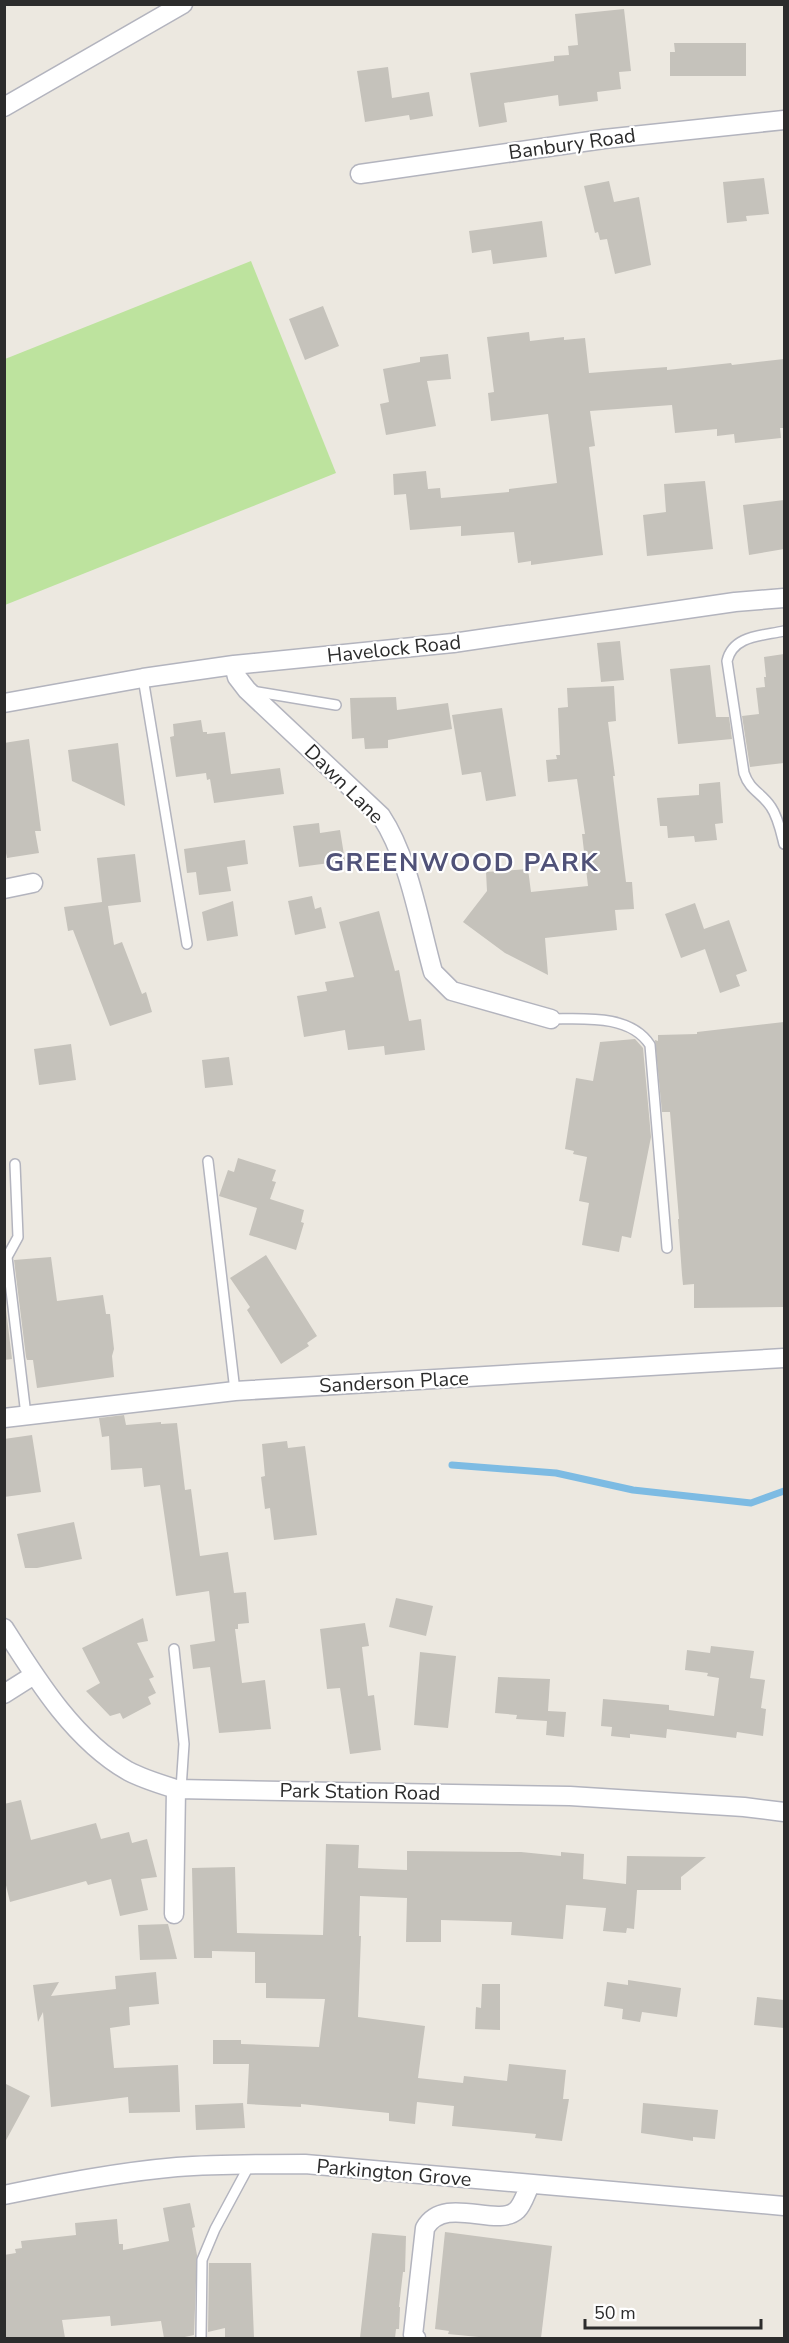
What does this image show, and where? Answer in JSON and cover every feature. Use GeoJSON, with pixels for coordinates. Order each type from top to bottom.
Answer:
{"type":"FeatureCollection","features":[{"type":"Feature","properties":{"kind":"street"},"geometry":{"type":"LineString","coordinates":[[4,107],[183,4]]}},
{"type":"Feature","properties":{"kind":"street","name":"Banbury Road"},"geometry":{"type":"LineString","coordinates":[[360,174],[604,138],[784,120]]}},
{"type":"Feature","properties":{"kind":"street","name":"Havelock Road"},"geometry":{"type":"LineString","coordinates":[[4,703],[143,678],[234,665],[453,643],[735,602],[784,598]]}},
{"type":"Feature","properties":{"kind":"street","name":"Dawn Lane"},"geometry":{"type":"LineString","coordinates":[[234,665],[237,677],[247,690],[381,816],[389,828],[399,851],[433,972],[438,979],[452,991],[551,1019]]}},
{"type":"Feature","properties":{"kind":"street"},"geometry":{"type":"LineString","coordinates":[[4,889],[33,883]]}},
{"type":"Feature","properties":{"kind":"street","name":"Sanderson Place"},"geometry":{"type":"LineString","coordinates":[[4,1418],[235,1391],[784,1358]]}},
{"type":"Feature","properties":{"kind":"street","name":"Park Station Road"},"geometry":{"type":"LineString","coordinates":[[4,1628],[34,1675],[79,1730],[113,1761],[130,1772],[179,1789],[570,1796],[744,1807],[784,1812]]}},
{"type":"Feature","properties":{"kind":"street"},"geometry":{"type":"LineString","coordinates":[[4,1694],[34,1675]]}},
{"type":"Feature","properties":{"kind":"street"},"geometry":{"type":"LineString","coordinates":[[174,1914],[179,1789]]}},
{"type":"Feature","properties":{"kind":"street","name":"Parkington Grove"},"geometry":{"type":"LineString","coordinates":[[4,2195],[95,2177],[177,2167],[305,2164],[784,2206]]}},
{"type":"Feature","properties":{"kind":"street"},"geometry":{"type":"LineString","coordinates":[[416,2338],[413,2335],[425,2228],[429,2222],[434,2217],[449,2212],[506,2215],[517,2210],[530,2185]]}},
{"type":"Feature","properties":{"kind":"lane"},"geometry":{"type":"LineString","coordinates":[[784,631],[740,640],[729,653],[727,662],[744,773],[752,789],[770,804],[784,844]]}},
{"type":"Feature","properties":{"kind":"lane"},"geometry":{"type":"LineString","coordinates":[[143,678],[187,944]]}},
{"type":"Feature","properties":{"kind":"lane"},"geometry":{"type":"LineString","coordinates":[[247,690],[336,705]]}},
{"type":"Feature","properties":{"kind":"lane"},"geometry":{"type":"LineString","coordinates":[[551,1019],[598,1020],[631,1027],[645,1037],[650,1045],[667,1248]]}},
{"type":"Feature","properties":{"kind":"lane"},"geometry":{"type":"LineString","coordinates":[[208,1161],[235,1391]]}},
{"type":"Feature","properties":{"kind":"lane"},"geometry":{"type":"LineString","coordinates":[[15,1164],[18,1237],[7,1257],[26,1415]]}},
{"type":"Feature","properties":{"kind":"lane"},"geometry":{"type":"LineString","coordinates":[[174,1649],[184,1744],[179,1789]]}},
{"type":"Feature","properties":{"kind":"lane"},"geometry":{"type":"LineString","coordinates":[[201,2338],[202,2260],[215,2229],[250,2164]]}},
{"type":"Feature","properties":{"kind":"green space"},"geometry":{"type":"Polygon","coordinates":[[[251,261],[336,473],[5,605],[5,359],[251,261]]]}},
{"type":"Feature","properties":{"kind":"building"},"geometry":{"type":"Polygon","coordinates":[[[624,9],[631,71],[619,72],[621,89],[597,92],[598,101],[559,106],[558,95],[504,103],[507,122],[479,127],[470,73],[554,61],[554,56],[569,55],[568,46],[578,45],[575,14],[624,9]]]}},
{"type":"Feature","properties":{"kind":"building"},"geometry":{"type":"Polygon","coordinates":[[[674,43],[746,43],[746,76],[670,76],[670,52],[675,52],[674,43]]]}},
{"type":"Feature","properties":{"kind":"building"},"geometry":{"type":"Polygon","coordinates":[[[388,67],[392,98],[429,92],[433,116],[410,120],[409,115],[365,122],[357,71],[388,67]]]}},
{"type":"Feature","properties":{"kind":"building"},"geometry":{"type":"Polygon","coordinates":[[[764,178],[769,214],[746,216],[747,221],[727,223],[723,182],[764,178]]]}},
{"type":"Feature","properties":{"kind":"building"},"geometry":{"type":"Polygon","coordinates":[[[609,181],[614,202],[639,197],[651,265],[615,274],[607,239],[600,240],[598,232],[595,233],[584,186],[609,181]]]}},
{"type":"Feature","properties":{"kind":"building"},"geometry":{"type":"Polygon","coordinates":[[[542,221],[547,257],[493,264],[491,250],[472,253],[469,231],[542,221]]]}},
{"type":"Feature","properties":{"kind":"building"},"geometry":{"type":"Polygon","coordinates":[[[323,306],[339,346],[305,360],[289,319],[323,306]]]}},
{"type":"Feature","properties":{"kind":"building"},"geometry":{"type":"Polygon","coordinates":[[[529,332],[530,341],[564,337],[564,340],[585,338],[589,373],[667,367],[667,370],[784,359],[784,428],[780,428],[781,438],[735,443],[734,434],[717,436],[717,429],[675,433],[672,405],[590,411],[595,446],[589,447],[603,555],[531,565],[531,561],[518,563],[514,532],[461,536],[461,526],[410,530],[406,494],[394,495],[393,474],[426,471],[428,489],[440,488],[441,498],[509,492],[509,489],[557,483],[548,414],[491,421],[488,393],[494,392],[487,337],[529,332]]]}},
{"type":"Feature","properties":{"kind":"building"},"geometry":{"type":"Polygon","coordinates":[[[448,354],[451,379],[427,381],[436,426],[386,435],[380,404],[389,402],[383,369],[420,362],[420,357],[448,354]]]}},
{"type":"Feature","properties":{"kind":"building"},"geometry":{"type":"Polygon","coordinates":[[[705,481],[713,549],[647,556],[643,515],[666,512],[664,484],[705,481]]]}},
{"type":"Feature","properties":{"kind":"building"},"geometry":{"type":"Polygon","coordinates":[[[784,500],[784,549],[749,555],[743,505],[784,500]]]}},
{"type":"Feature","properties":{"kind":"building"},"geometry":{"type":"Polygon","coordinates":[[[620,641],[624,680],[601,682],[597,643],[620,641]]]}},
{"type":"Feature","properties":{"kind":"building"},"geometry":{"type":"Polygon","coordinates":[[[784,654],[784,763],[750,767],[742,716],[759,714],[756,688],[765,687],[764,657],[784,654]]]}},
{"type":"Feature","properties":{"kind":"building"},"geometry":{"type":"Polygon","coordinates":[[[710,665],[716,717],[729,717],[732,739],[678,744],[670,669],[710,665]]]}},
{"type":"Feature","properties":{"kind":"building"},"geometry":{"type":"Polygon","coordinates":[[[614,686],[616,721],[608,722],[626,882],[632,882],[634,909],[615,910],[617,930],[545,938],[548,975],[505,953],[463,922],[487,891],[486,872],[528,869],[531,892],[588,886],[582,834],[585,834],[577,779],[548,782],[546,760],[557,759],[556,755],[560,755],[558,708],[568,707],[567,688],[614,686]]]}},
{"type":"Feature","properties":{"kind":"building"},"geometry":{"type":"Polygon","coordinates":[[[396,697],[397,710],[448,703],[452,729],[388,740],[388,748],[365,749],[364,738],[352,739],[350,698],[396,697]]]}},
{"type":"Feature","properties":{"kind":"building"},"geometry":{"type":"Polygon","coordinates":[[[502,708],[516,796],[486,801],[481,772],[462,775],[452,715],[502,708]]]}},
{"type":"Feature","properties":{"kind":"building"},"geometry":{"type":"Polygon","coordinates":[[[201,720],[203,732],[207,734],[225,732],[231,774],[280,768],[284,794],[214,803],[210,779],[207,780],[206,773],[176,777],[170,737],[174,736],[173,724],[201,720]]]}},
{"type":"Feature","properties":{"kind":"building"},"geometry":{"type":"Polygon","coordinates":[[[29,739],[41,831],[35,831],[39,853],[7,858],[4,843],[4,743],[29,739]]]}},
{"type":"Feature","properties":{"kind":"building"},"geometry":{"type":"Polygon","coordinates":[[[118,743],[125,806],[72,781],[68,750],[118,743]]]}},
{"type":"Feature","properties":{"kind":"building"},"geometry":{"type":"Polygon","coordinates":[[[720,782],[723,823],[715,824],[717,840],[695,842],[694,836],[668,838],[667,826],[660,826],[657,798],[699,795],[699,784],[720,782]]]}},
{"type":"Feature","properties":{"kind":"building"},"geometry":{"type":"Polygon","coordinates":[[[319,823],[320,833],[340,830],[345,861],[299,867],[293,826],[319,823]]]}},
{"type":"Feature","properties":{"kind":"building"},"geometry":{"type":"Polygon","coordinates":[[[245,840],[248,864],[227,867],[231,891],[199,895],[196,872],[187,873],[184,849],[245,840]]]}},
{"type":"Feature","properties":{"kind":"building"},"geometry":{"type":"Polygon","coordinates":[[[135,854],[141,902],[108,906],[114,945],[122,942],[142,994],[146,992],[152,1012],[110,1026],[73,930],[68,931],[64,907],[102,902],[97,858],[135,854]]]}},
{"type":"Feature","properties":{"kind":"building"},"geometry":{"type":"Polygon","coordinates":[[[312,896],[315,909],[321,907],[326,928],[295,935],[288,901],[312,896]]]}},
{"type":"Feature","properties":{"kind":"building"},"geometry":{"type":"Polygon","coordinates":[[[233,901],[238,936],[207,941],[202,912],[233,901]]]}},
{"type":"Feature","properties":{"kind":"building"},"geometry":{"type":"Polygon","coordinates":[[[695,903],[704,929],[729,920],[747,971],[736,975],[740,986],[720,993],[705,949],[681,958],[665,914],[695,903]]]}},
{"type":"Feature","properties":{"kind":"building"},"geometry":{"type":"Polygon","coordinates":[[[379,911],[395,971],[399,970],[409,1021],[421,1019],[425,1050],[385,1055],[384,1046],[348,1050],[345,1030],[304,1037],[297,996],[327,991],[325,982],[354,977],[339,922],[379,911]]]}},
{"type":"Feature","properties":{"kind":"building"},"geometry":{"type":"Polygon","coordinates":[[[784,1022],[784,1307],[694,1308],[694,1284],[683,1285],[670,1112],[662,1112],[655,1040],[658,1041],[658,1035],[697,1034],[697,1032],[784,1022]]]}},
{"type":"Feature","properties":{"kind":"building"},"geometry":{"type":"Polygon","coordinates":[[[635,1039],[643,1048],[651,1137],[631,1238],[622,1236],[619,1252],[582,1245],[589,1203],[579,1201],[587,1157],[573,1154],[574,1151],[565,1149],[576,1078],[593,1081],[600,1042],[635,1039]]]}},
{"type":"Feature","properties":{"kind":"building"},"geometry":{"type":"Polygon","coordinates":[[[71,1044],[76,1080],[39,1085],[34,1049],[71,1044]]]}},
{"type":"Feature","properties":{"kind":"building"},"geometry":{"type":"Polygon","coordinates":[[[229,1057],[233,1085],[205,1088],[202,1060],[229,1057]]]}},
{"type":"Feature","properties":{"kind":"building"},"geometry":{"type":"Polygon","coordinates":[[[238,1158],[276,1170],[272,1181],[276,1182],[270,1199],[304,1210],[301,1222],[304,1223],[296,1250],[249,1235],[257,1208],[219,1196],[228,1170],[234,1172],[238,1158]]]}},
{"type":"Feature","properties":{"kind":"building"},"geometry":{"type":"Polygon","coordinates":[[[266,1255],[317,1336],[307,1343],[309,1346],[281,1364],[247,1310],[250,1307],[230,1278],[266,1255]]]}},
{"type":"Feature","properties":{"kind":"building"},"geometry":{"type":"Polygon","coordinates":[[[51,1257],[57,1301],[103,1295],[106,1314],[110,1314],[114,1377],[37,1388],[33,1360],[27,1360],[26,1357],[14,1260],[51,1257]]]}},
{"type":"Feature","properties":{"kind":"building"},"geometry":{"type":"Polygon","coordinates":[[[4,1293],[12,1359],[4,1360],[4,1293]]]}},
{"type":"Feature","properties":{"kind":"building"},"geometry":{"type":"Polygon","coordinates":[[[124,1415],[126,1425],[177,1423],[185,1490],[191,1489],[200,1556],[228,1552],[234,1593],[246,1592],[249,1623],[238,1624],[238,1629],[235,1629],[242,1683],[265,1680],[271,1729],[219,1733],[210,1667],[193,1669],[190,1645],[215,1641],[209,1591],[176,1596],[160,1485],[144,1487],[142,1468],[111,1470],[109,1436],[102,1437],[99,1418],[124,1415]]]}},
{"type":"Feature","properties":{"kind":"building"},"geometry":{"type":"Polygon","coordinates":[[[32,1435],[41,1492],[4,1497],[4,1439],[32,1435]]]}},
{"type":"Feature","properties":{"kind":"building"},"geometry":{"type":"Polygon","coordinates":[[[287,1441],[288,1448],[305,1446],[317,1535],[274,1540],[270,1508],[265,1509],[261,1477],[265,1476],[262,1444],[287,1441]]]}},
{"type":"Feature","properties":{"kind":"building"},"geometry":{"type":"Polygon","coordinates":[[[74,1522],[82,1559],[37,1568],[25,1568],[17,1534],[74,1522]]]}},
{"type":"Feature","properties":{"kind":"building"},"geometry":{"type":"Polygon","coordinates":[[[396,1598],[433,1606],[426,1636],[389,1627],[396,1598]]]}},
{"type":"Feature","properties":{"kind":"building"},"geometry":{"type":"Polygon","coordinates":[[[143,1618],[148,1641],[137,1643],[154,1677],[149,1679],[156,1693],[148,1697],[151,1704],[123,1719],[120,1713],[110,1716],[86,1691],[100,1683],[82,1648],[143,1618]]]}},
{"type":"Feature","properties":{"kind":"building"},"geometry":{"type":"Polygon","coordinates":[[[365,1623],[369,1646],[362,1647],[368,1696],[374,1695],[381,1750],[350,1754],[340,1688],[327,1689],[320,1629],[365,1623]]]}},
{"type":"Feature","properties":{"kind":"building"},"geometry":{"type":"Polygon","coordinates":[[[711,1646],[754,1651],[750,1678],[765,1680],[761,1708],[766,1709],[763,1736],[737,1732],[736,1738],[667,1729],[666,1738],[630,1734],[630,1738],[611,1736],[612,1727],[601,1726],[603,1699],[669,1705],[669,1710],[714,1716],[719,1678],[707,1676],[708,1673],[685,1670],[687,1650],[710,1653],[711,1646]]]}},
{"type":"Feature","properties":{"kind":"building"},"geometry":{"type":"Polygon","coordinates":[[[420,1652],[456,1656],[448,1728],[414,1725],[420,1652]]]}},
{"type":"Feature","properties":{"kind":"building"},"geometry":{"type":"Polygon","coordinates":[[[498,1677],[550,1679],[548,1711],[566,1712],[564,1737],[546,1735],[547,1721],[516,1719],[517,1715],[495,1713],[498,1677]]]}},
{"type":"Feature","properties":{"kind":"building"},"geometry":{"type":"Polygon","coordinates":[[[21,1800],[31,1840],[96,1823],[101,1839],[129,1832],[132,1843],[147,1839],[157,1877],[141,1879],[148,1910],[120,1916],[111,1879],[88,1885],[86,1881],[10,1902],[4,1877],[4,1804],[21,1800]]]}},
{"type":"Feature","properties":{"kind":"building"},"geometry":{"type":"Polygon","coordinates":[[[326,1844],[359,1845],[358,1868],[407,1870],[407,1851],[521,1852],[561,1856],[561,1852],[584,1854],[583,1879],[626,1884],[627,1856],[706,1857],[681,1877],[681,1890],[637,1890],[634,1929],[627,1928],[626,1933],[603,1931],[606,1908],[566,1905],[563,1939],[511,1935],[512,1922],[441,1920],[441,1942],[406,1942],[407,1898],[360,1896],[358,2017],[425,2026],[418,2078],[463,2083],[464,2076],[507,2081],[509,2064],[566,2070],[563,2099],[569,2099],[562,2141],[535,2138],[536,2134],[452,2126],[454,2106],[417,2102],[415,2124],[389,2121],[389,2113],[301,2104],[301,2107],[247,2104],[249,2064],[213,2064],[213,2040],[241,2040],[241,2044],[319,2047],[325,1999],[266,1998],[266,1983],[255,1983],[255,1952],[212,1951],[212,1958],[194,1958],[192,1868],[235,1867],[237,1933],[323,1935],[326,1844]]]}},
{"type":"Feature","properties":{"kind":"building"},"geometry":{"type":"Polygon","coordinates":[[[168,1924],[177,1959],[140,1960],[138,1925],[168,1924]]]}},
{"type":"Feature","properties":{"kind":"building"},"geometry":{"type":"Polygon","coordinates":[[[156,1972],[159,2004],[129,2007],[130,2025],[110,2028],[114,2068],[178,2065],[180,2112],[129,2113],[128,2097],[51,2107],[43,2012],[38,2022],[33,1985],[59,1982],[51,1996],[116,1989],[115,1976],[156,1972]]]}},
{"type":"Feature","properties":{"kind":"building"},"geometry":{"type":"Polygon","coordinates":[[[628,1980],[681,1988],[677,2017],[642,2012],[640,2022],[622,2019],[623,2009],[604,2006],[607,1982],[628,1985],[628,1980]]]}},
{"type":"Feature","properties":{"kind":"building"},"geometry":{"type":"Polygon","coordinates":[[[482,1984],[500,1984],[500,2030],[475,2029],[476,2007],[481,2008],[482,1984]]]}},
{"type":"Feature","properties":{"kind":"building"},"geometry":{"type":"Polygon","coordinates":[[[757,1997],[784,2000],[784,2028],[754,2025],[757,1997]]]}},
{"type":"Feature","properties":{"kind":"building"},"geometry":{"type":"Polygon","coordinates":[[[4,2083],[30,2096],[4,2144],[4,2083]]]}},
{"type":"Feature","properties":{"kind":"building"},"geometry":{"type":"Polygon","coordinates":[[[243,2103],[245,2128],[196,2130],[195,2105],[243,2103]]]}},
{"type":"Feature","properties":{"kind":"building"},"geometry":{"type":"Polygon","coordinates":[[[643,2103],[718,2110],[715,2139],[693,2137],[693,2141],[641,2133],[643,2103]]]}},
{"type":"Feature","properties":{"kind":"building"},"geometry":{"type":"Polygon","coordinates":[[[190,2203],[197,2255],[194,2335],[164,2338],[161,2321],[111,2326],[110,2316],[62,2320],[65,2338],[4,2338],[4,2255],[16,2253],[15,2249],[22,2248],[21,2241],[76,2235],[75,2223],[117,2219],[119,2244],[123,2244],[123,2250],[169,2241],[163,2208],[190,2203]]]}},
{"type":"Feature","properties":{"kind":"building"},"geometry":{"type":"Polygon","coordinates":[[[445,2232],[552,2246],[541,2338],[489,2338],[448,2334],[449,2331],[435,2329],[445,2232]]]}},
{"type":"Feature","properties":{"kind":"building"},"geometry":{"type":"Polygon","coordinates":[[[372,2233],[406,2236],[399,2329],[396,2329],[395,2338],[360,2338],[372,2233]]]}},
{"type":"Feature","properties":{"kind":"building"},"geometry":{"type":"Polygon","coordinates":[[[209,2263],[251,2263],[254,2338],[225,2338],[225,2328],[208,2332],[209,2263]]]}},
{"type":"Feature","properties":{"kind":"waterway"},"geometry":{"type":"LineString","coordinates":[[452,1465],[556,1473],[633,1490],[751,1503],[784,1491]]}},
{"type":"Feature","properties":{"kind":"district","name":"GREENWOOD PARK"},"geometry":{"type":"Point","coordinates":[462,862]}}]}
